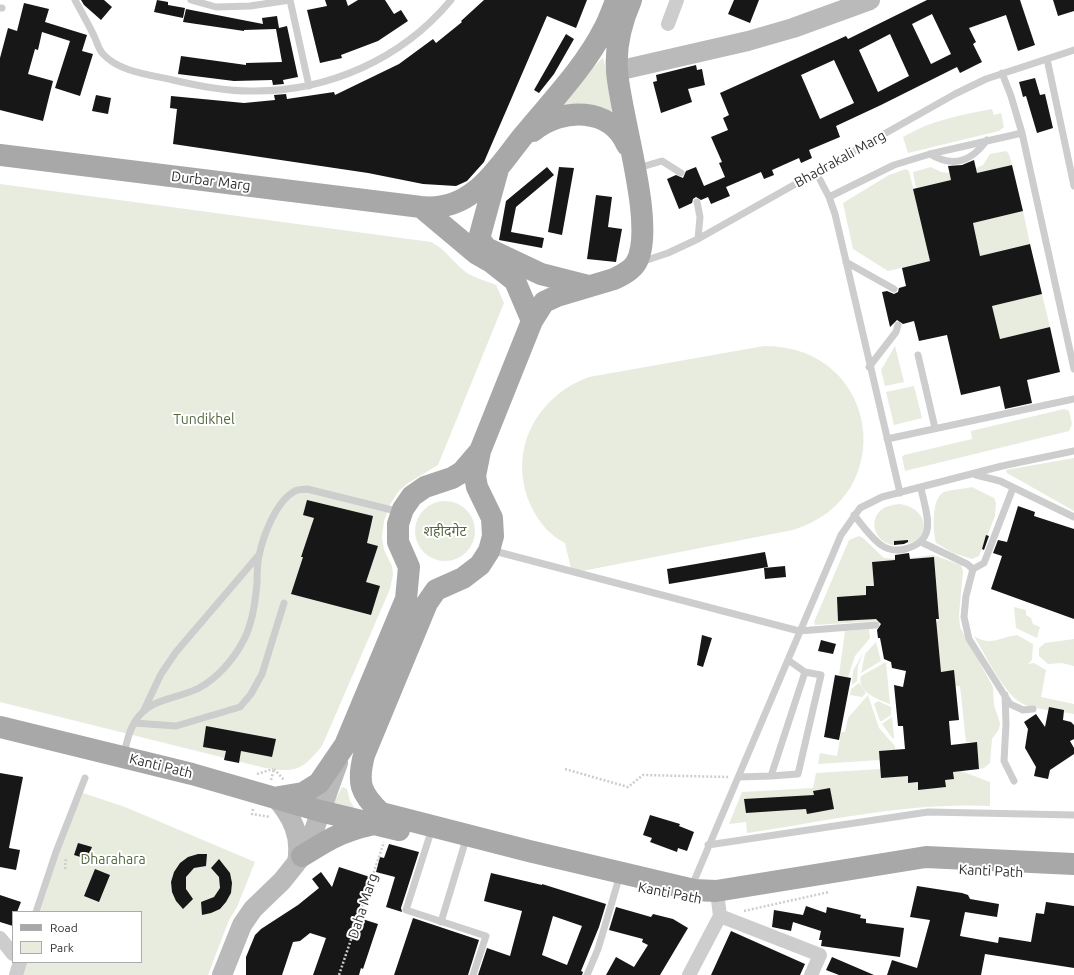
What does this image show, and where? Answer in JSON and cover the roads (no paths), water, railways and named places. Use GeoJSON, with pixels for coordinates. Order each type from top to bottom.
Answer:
{"type":"FeatureCollection","features":[{"type":"Feature","properties":{"kind":"main road"},"geometry":{"type":"LineString","coordinates":[[518,143],[583,62],[604,30],[616,0]]}},
{"type":"Feature","properties":{"kind":"main road"},"geometry":{"type":"LineString","coordinates":[[619,878],[381,813],[369,801],[360,784],[364,755],[427,603],[436,590],[463,578],[480,564],[489,551],[493,536],[492,518],[477,487],[475,476],[480,451],[532,321],[544,302],[557,296],[614,279],[629,270],[635,263],[641,249],[643,237],[642,213],[617,71],[618,37],[631,0]]}},
{"type":"Feature","properties":{"kind":"main road"},"geometry":{"type":"LineString","coordinates":[[518,143],[542,123],[561,116],[577,114],[597,118],[614,125],[623,134],[633,162]]}},
{"type":"Feature","properties":{"kind":"main road","name":"Durbar Marg"},"geometry":{"type":"LineString","coordinates":[[0,155],[433,208],[463,199],[476,190],[500,165],[518,143]]}},
{"type":"Feature","properties":{"kind":"main road"},"geometry":{"type":"LineString","coordinates":[[500,165],[480,235],[481,242],[486,248],[541,274],[588,286]]}},
{"type":"Feature","properties":{"kind":"main road"},"geometry":{"type":"LineString","coordinates":[[422,207],[476,254],[491,262],[515,281],[532,321]]}},
{"type":"Feature","properties":{"kind":"main road"},"geometry":{"type":"LineString","coordinates":[[273,807],[319,783],[345,745],[406,599],[409,567],[398,542],[398,524],[403,509],[412,496],[425,487],[452,478],[462,472],[480,451]]}},
{"type":"Feature","properties":{"kind":"main road","name":"Kanti Path"},"geometry":{"type":"LineString","coordinates":[[0,727],[123,757],[273,807],[320,811],[378,830],[429,838],[619,878],[693,895],[719,908],[787,888],[922,867],[1074,875]]}},
{"type":"Feature","properties":{"kind":"main road"},"geometry":{"type":"LineString","coordinates":[[300,860],[337,834],[352,829],[378,830]]}},
{"type":"Feature","properties":{"kind":"main road"},"geometry":{"type":"LineString","coordinates":[[693,895],[926,856],[1074,864]]}},
{"type":"Feature","properties":{"kind":"street"},"geometry":{"type":"LineString","coordinates":[[668,24],[678,0]]}},
{"type":"Feature","properties":{"kind":"street"},"geometry":{"type":"LineString","coordinates":[[617,71],[748,41],[793,28],[870,0]]}},
{"type":"Feature","properties":{"kind":"street"},"geometry":{"type":"LineString","coordinates":[[222,975],[242,925],[253,909],[300,860],[345,745]]}},
{"type":"Feature","properties":{"kind":"street"},"geometry":{"type":"LineString","coordinates":[[273,807],[286,810],[296,830],[300,860]]}},
{"type":"Feature","properties":{"kind":"street"},"geometry":{"type":"LineString","coordinates":[[689,975],[719,908],[820,955],[811,975]]}},
{"type":"Feature","properties":{"kind":"street"},"geometry":{"type":"LineString","coordinates":[[0,938],[12,953]]}},
{"type":"Feature","properties":{"kind":"lane"},"geometry":{"type":"LineString","coordinates":[[75,0],[102,53],[112,62],[132,70],[201,86],[251,91],[280,90],[309,86],[330,81],[357,71],[383,58],[416,35],[451,0]]}},
{"type":"Feature","properties":{"kind":"lane"},"geometry":{"type":"LineString","coordinates":[[191,0],[216,7],[250,6],[290,0],[309,86]]}},
{"type":"Feature","properties":{"kind":"lane","name":"Bhadrakali Marg"},"geometry":{"type":"LineString","coordinates":[[635,263],[668,253],[698,239],[956,94],[1002,74],[1074,50]]}},
{"type":"Feature","properties":{"kind":"lane"},"geometry":{"type":"LineString","coordinates":[[1047,59],[1074,186]]}},
{"type":"Feature","properties":{"kind":"lane"},"geometry":{"type":"LineString","coordinates":[[1002,74],[1022,133],[1074,369]]}},
{"type":"Feature","properties":{"kind":"lane"},"geometry":{"type":"LineString","coordinates":[[829,196],[894,165],[930,154],[1022,133]]}},
{"type":"Feature","properties":{"kind":"lane"},"geometry":{"type":"LineString","coordinates":[[930,154],[945,162],[957,161],[976,155],[987,140]]}},
{"type":"Feature","properties":{"kind":"lane"},"geometry":{"type":"LineString","coordinates":[[633,162],[662,161],[681,173]]}},
{"type":"Feature","properties":{"kind":"lane"},"geometry":{"type":"LineString","coordinates":[[816,172],[829,196],[900,493]]}},
{"type":"Feature","properties":{"kind":"lane"},"geometry":{"type":"LineString","coordinates":[[698,202],[700,216],[698,239]]}},
{"type":"Feature","properties":{"kind":"lane"},"geometry":{"type":"LineString","coordinates":[[846,262],[894,289]]}},
{"type":"Feature","properties":{"kind":"lane"},"geometry":{"type":"LineString","coordinates":[[869,367],[896,332],[898,325]]}},
{"type":"Feature","properties":{"kind":"lane"},"geometry":{"type":"LineString","coordinates":[[918,355],[935,428]]}},
{"type":"Feature","properties":{"kind":"lane"},"geometry":{"type":"LineString","coordinates":[[887,439],[1074,399]]}},
{"type":"Feature","properties":{"kind":"lane"},"geometry":{"type":"LineString","coordinates":[[693,895],[694,881],[708,845],[739,777],[840,535],[860,508],[873,501],[900,493],[1002,466],[1074,451]]}},
{"type":"Feature","properties":{"kind":"lane"},"geometry":{"type":"LineString","coordinates":[[973,474],[989,477],[1074,517]]}},
{"type":"Feature","properties":{"kind":"lane"},"geometry":{"type":"LineString","coordinates":[[854,515],[880,545],[889,550],[900,551],[921,542],[925,537],[928,526],[921,488]]}},
{"type":"Feature","properties":{"kind":"lane"},"geometry":{"type":"LineString","coordinates":[[973,569],[984,564],[1013,488]]}},
{"type":"Feature","properties":{"kind":"lane"},"geometry":{"type":"LineString","coordinates":[[144,710],[158,701],[183,695],[201,687],[224,668],[233,656],[241,644],[251,620],[256,595],[258,556],[275,510],[295,490],[307,489],[392,510]]}},
{"type":"Feature","properties":{"kind":"lane"},"geometry":{"type":"LineString","coordinates":[[921,542],[967,564],[973,569]]}},
{"type":"Feature","properties":{"kind":"lane"},"geometry":{"type":"LineString","coordinates":[[498,552],[799,631],[876,625]]}},
{"type":"Feature","properties":{"kind":"lane"},"geometry":{"type":"LineString","coordinates":[[123,757],[134,723],[144,710],[161,674],[176,652],[258,556]]}},
{"type":"Feature","properties":{"kind":"lane"},"geometry":{"type":"LineString","coordinates":[[973,569],[966,596],[964,616],[965,628],[969,639],[1010,704],[1018,708],[1033,709]]}},
{"type":"Feature","properties":{"kind":"lane"},"geometry":{"type":"LineString","coordinates":[[134,723],[176,726],[240,707],[251,694],[262,674],[284,603]]}},
{"type":"Feature","properties":{"kind":"lane"},"geometry":{"type":"LineString","coordinates":[[739,777],[798,774],[821,675],[805,672],[788,660]]}},
{"type":"Feature","properties":{"kind":"lane"},"geometry":{"type":"LineString","coordinates":[[771,776],[805,672]]}},
{"type":"Feature","properties":{"kind":"lane"},"geometry":{"type":"LineString","coordinates":[[1005,695],[1006,724],[1004,761],[1014,781]]}},
{"type":"Feature","properties":{"kind":"lane"},"geometry":{"type":"LineString","coordinates":[[36,911],[56,852],[85,778]]}},
{"type":"Feature","properties":{"kind":"lane"},"geometry":{"type":"LineString","coordinates":[[708,845],[922,812],[945,811],[1074,815]]}},
{"type":"Feature","properties":{"kind":"lane"},"geometry":{"type":"LineString","coordinates":[[429,838],[406,910],[486,936],[473,975]]}},
{"type":"Feature","properties":{"kind":"lane"},"geometry":{"type":"LineString","coordinates":[[441,922],[464,846]]}},
{"type":"Feature","properties":{"kind":"lane"},"geometry":{"type":"LineString","coordinates":[[587,975],[598,949],[619,878]]}},
{"type":"Feature","properties":{"kind":"park label","name":"Tundikhel"},"geometry":{"type":"Point","coordinates":[204,419]}},
{"type":"Feature","properties":{"kind":"park label","name":"शहीदगेट"},"geometry":{"type":"Point","coordinates":[445,531]}},
{"type":"Feature","properties":{"kind":"park label","name":"Dharahara"},"geometry":{"type":"Point","coordinates":[113,859]}}]}
